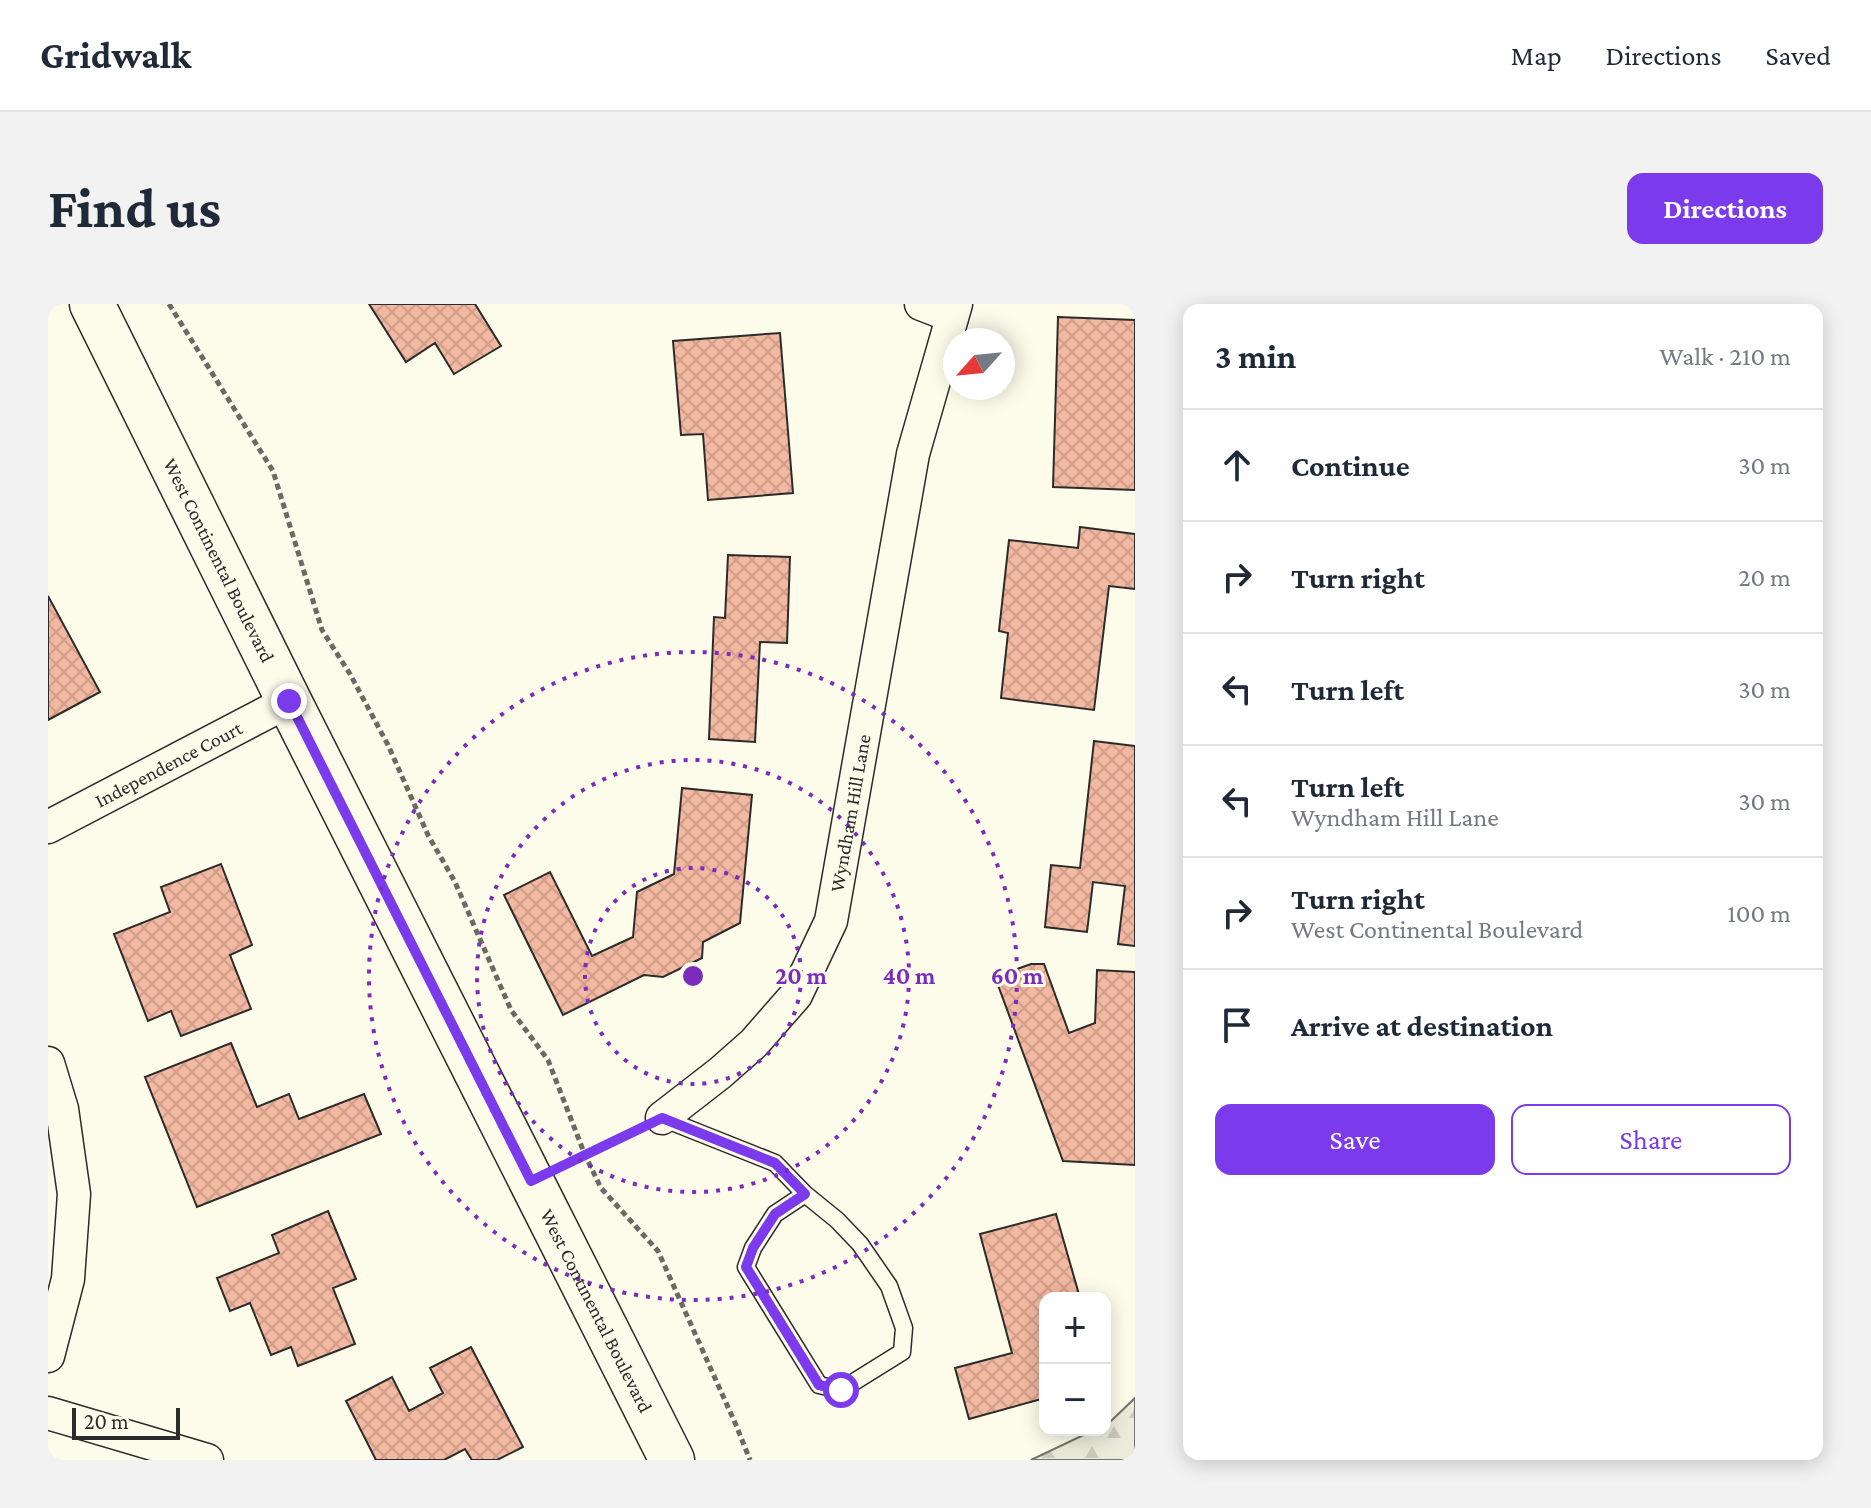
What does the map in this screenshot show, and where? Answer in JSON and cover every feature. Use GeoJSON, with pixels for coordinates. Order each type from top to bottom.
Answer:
{"type":"FeatureCollection","features":[{"type":"Feature","properties":{"kind":"main road","name":"West Continental Boulevard"},"geometry":{"type":"LineString","coordinates":[[92,304],[672,1460]]}},
{"type":"Feature","properties":{"kind":"street"},"geometry":{"type":"LineString","coordinates":[[921,304],[954,310]]}},
{"type":"Feature","properties":{"kind":"street","name":"Wyndham Hill Lane"},"geometry":{"type":"LineString","coordinates":[[662,1118],[754,1043],[796,995],[831,921],[913,454],[954,310]]}},
{"type":"Feature","properties":{"kind":"street","name":"Independence Court"},"geometry":{"type":"LineString","coordinates":[[48,827],[289,701]]}},
{"type":"Feature","properties":{"kind":"street"},"geometry":{"type":"LineString","coordinates":[[48,1063],[62,1109],[74,1194],[68,1279],[48,1356]]}},
{"type":"Feature","properties":{"kind":"street"},"geometry":{"type":"LineString","coordinates":[[48,1413],[207,1460]]}},
{"type":"Feature","properties":{"kind":"lane"},"geometry":{"type":"LineString","coordinates":[[662,1118],[775,1163],[860,1244],[889,1286],[904,1328],[902,1352],[841,1390],[819,1385],[746,1267],[753,1248],[775,1214],[805,1194]]}},
{"type":"Feature","properties":{"kind":"path"},"geometry":{"type":"LineString","coordinates":[[169,304],[273,471],[322,630],[388,745],[428,835],[455,882],[511,1010],[548,1060],[601,1188],[658,1251],[750,1460]]}},
{"type":"Feature","properties":{"kind":"path"},"geometry":{"type":"LineString","coordinates":[[531,1181],[662,1118]]}},
{"type":"Feature","properties":{"kind":"green space"},"geometry":{"type":"Polygon","coordinates":[[[1135,1398],[1135,1460],[1031,1460],[1081,1436],[1111,1436],[1111,1421],[1135,1398]]]}},
{"type":"Feature","properties":{"kind":"building"},"geometry":{"type":"Polygon","coordinates":[[[369,304],[475,304],[501,346],[454,374],[435,343],[406,362],[369,304]]]}},
{"type":"Feature","properties":{"kind":"building"},"geometry":{"type":"Polygon","coordinates":[[[1058,317],[1135,320],[1135,490],[1053,487],[1058,317]]]}},
{"type":"Feature","properties":{"kind":"building"},"geometry":{"type":"Polygon","coordinates":[[[780,333],[793,493],[708,500],[703,434],[681,435],[673,341],[780,333]]]}},
{"type":"Feature","properties":{"kind":"building"},"geometry":{"type":"Polygon","coordinates":[[[1080,527],[1135,534],[1135,589],[1109,586],[1094,710],[1001,698],[1008,633],[999,631],[1009,540],[1078,548],[1080,527]]]}},
{"type":"Feature","properties":{"kind":"building"},"geometry":{"type":"Polygon","coordinates":[[[728,555],[790,557],[787,643],[760,642],[755,742],[709,739],[714,617],[725,618],[728,555]]]}},
{"type":"Feature","properties":{"kind":"building"},"geometry":{"type":"Polygon","coordinates":[[[48,596],[100,692],[48,720],[48,596]]]}},
{"type":"Feature","properties":{"kind":"building"},"geometry":{"type":"Polygon","coordinates":[[[1094,741],[1135,746],[1135,946],[1118,944],[1125,886],[1093,882],[1087,932],[1045,927],[1051,865],[1080,868],[1094,741]]]}},
{"type":"Feature","properties":{"kind":"building"},"geometry":{"type":"Polygon","coordinates":[[[682,788],[752,795],[740,923],[703,942],[702,958],[663,977],[644,975],[563,1015],[504,895],[550,872],[592,956],[633,937],[637,892],[674,874],[682,788]]]}},
{"type":"Feature","properties":{"kind":"building"},"geometry":{"type":"Polygon","coordinates":[[[221,864],[252,945],[230,955],[251,1009],[181,1036],[171,1011],[148,1021],[114,934],[170,912],[161,887],[221,864]]]}},
{"type":"Feature","properties":{"kind":"building"},"geometry":{"type":"Polygon","coordinates":[[[1031,964],[1044,964],[1069,1033],[1095,1023],[1097,970],[1135,972],[1135,1165],[1063,1161],[995,977],[1031,964]]]}},
{"type":"Feature","properties":{"kind":"building"},"geometry":{"type":"Polygon","coordinates":[[[231,1043],[257,1107],[289,1094],[299,1119],[364,1094],[381,1134],[197,1207],[145,1077],[231,1043]]]}},
{"type":"Feature","properties":{"kind":"building"},"geometry":{"type":"Polygon","coordinates":[[[328,1211],[356,1279],[333,1288],[355,1344],[298,1366],[291,1347],[271,1355],[250,1303],[230,1311],[217,1278],[279,1253],[272,1235],[328,1211]]]}},
{"type":"Feature","properties":{"kind":"building"},"geometry":{"type":"Polygon","coordinates":[[[1056,1214],[1078,1292],[1039,1292],[1039,1400],[969,1419],[955,1368],[1012,1353],[980,1234],[1056,1214]]]}},
{"type":"Feature","properties":{"kind":"building"},"geometry":{"type":"Polygon","coordinates":[[[471,1347],[523,1447],[497,1460],[472,1460],[465,1449],[444,1460],[376,1460],[346,1401],[392,1377],[409,1411],[443,1393],[430,1368],[471,1347]]]}},
{"type":"Feature","properties":{"kind":"route"},"geometry":{"type":"LineString","coordinates":[[289,701],[531,1181],[662,1118],[775,1163],[805,1194],[775,1214],[753,1248],[746,1267],[819,1385],[841,1390]]}}]}
